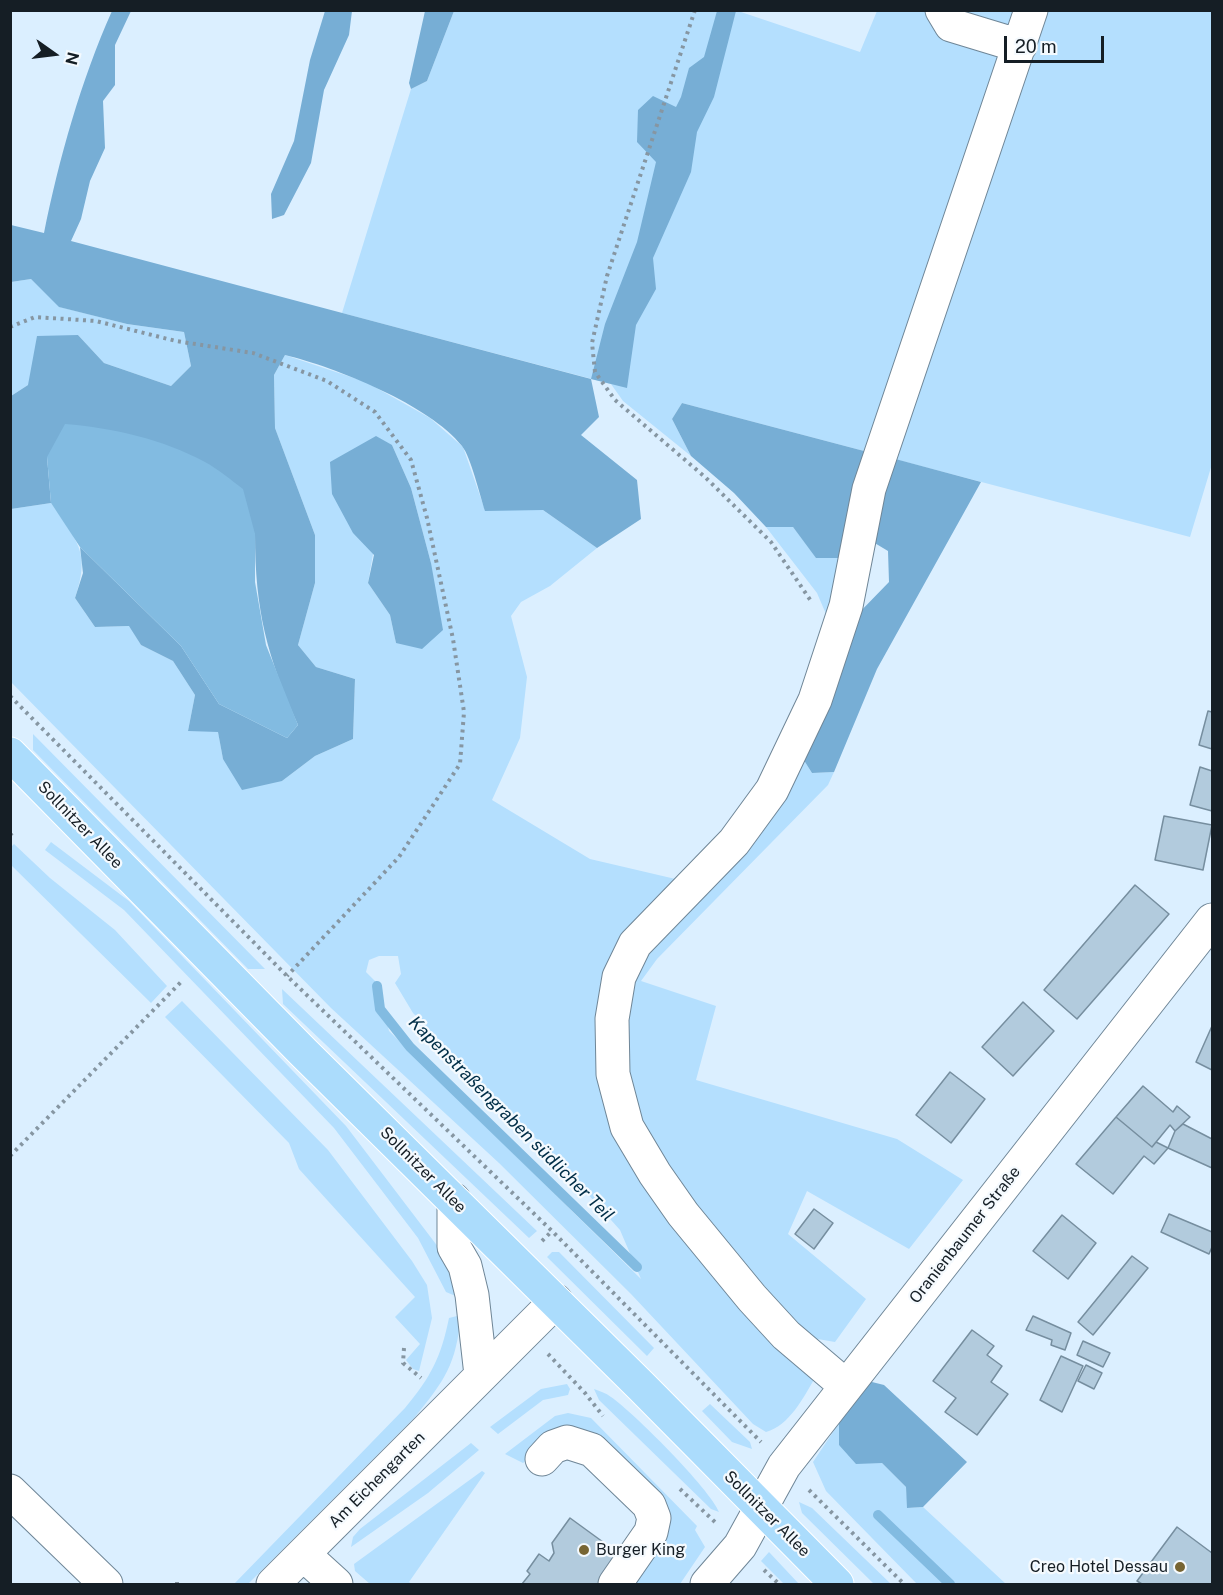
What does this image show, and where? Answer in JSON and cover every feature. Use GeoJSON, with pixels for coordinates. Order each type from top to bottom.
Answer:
{"type":"FeatureCollection","features":[{"type":"Feature","properties":{"kind":"main road","name":"Sollnitzer Allee"},"geometry":{"type":"LineString","coordinates":[[10,754],[303,1052],[556,1301],[837,1584]]}},
{"type":"Feature","properties":{"kind":"street"},"geometry":{"type":"LineString","coordinates":[[942,10],[951,25],[1020,46]]}},
{"type":"Feature","properties":{"kind":"street"},"geometry":{"type":"LineString","coordinates":[[846,1386],[786,1335],[683,1214],[655,1174],[627,1127],[624,1117],[613,1074],[612,1019],[619,977],[635,944],[734,842],[771,790],[815,700],[846,606],[869,489],[1031,10]]}},
{"type":"Feature","properties":{"kind":"street","name":"Oranienbaumer Straße"},"geometry":{"type":"LineString","coordinates":[[707,1584],[730,1572],[760,1508],[784,1466],[1212,920]]}},
{"type":"Feature","properties":{"kind":"street"},"geometry":{"type":"LineString","coordinates":[[454,1200],[454,1246],[465,1266],[472,1295],[481,1375]]}},
{"type":"Feature","properties":{"kind":"street","name":"Am Eichengarten"},"geometry":{"type":"LineString","coordinates":[[273,1584],[556,1301]]}},
{"type":"Feature","properties":{"kind":"street"},"geometry":{"type":"LineString","coordinates":[[542,1459],[553,1447],[567,1442],[592,1450],[649,1505],[654,1518],[651,1532],[615,1584]]}},
{"type":"Feature","properties":{"kind":"street"},"geometry":{"type":"LineString","coordinates":[[10,1491],[105,1584]]}},
{"type":"Feature","properties":{"kind":"street"},"geometry":{"type":"LineString","coordinates":[[303,1554],[336,1584]]}},
{"type":"Feature","properties":{"kind":"path"},"geometry":{"type":"LineString","coordinates":[[695,10],[608,276],[592,343],[595,372],[615,400],[705,477],[771,542],[815,608]]}},
{"type":"Feature","properties":{"kind":"path"},"geometry":{"type":"LineString","coordinates":[[10,327],[35,317],[96,321],[176,341],[253,353],[327,381],[375,412],[411,460],[427,518],[453,639],[464,712],[460,764],[399,857],[286,976]]}},
{"type":"Feature","properties":{"kind":"path"},"geometry":{"type":"LineString","coordinates":[[10,696],[286,976],[582,1260],[784,1466],[904,1584]]}},
{"type":"Feature","properties":{"kind":"path"},"geometry":{"type":"LineString","coordinates":[[10,1156],[182,981]]}},
{"type":"Feature","properties":{"kind":"path"},"geometry":{"type":"LineString","coordinates":[[404,1348],[403,1363],[421,1378]]}},
{"type":"Feature","properties":{"kind":"shaded area"},"geometry":{"type":"Polygon","coordinates":[[[112,11],[131,11],[115,45],[115,85],[103,101],[105,148],[90,181],[81,219],[71,241],[591,379],[599,417],[581,435],[637,480],[641,519],[597,548],[543,510],[485,511],[472,467],[462,446],[428,416],[355,378],[285,355],[274,375],[275,428],[315,535],[315,583],[298,645],[316,667],[355,679],[353,739],[315,756],[282,781],[242,790],[223,759],[218,732],[188,731],[195,695],[173,661],[141,645],[129,626],[95,627],[75,598],[83,573],[80,547],[181,646],[219,704],[287,738],[298,725],[278,677],[260,610],[255,534],[47,457],[51,503],[11,509],[11,396],[28,385],[37,336],[78,335],[104,363],[171,386],[191,366],[184,332],[127,324],[59,307],[31,279],[11,282],[11,225],[44,233],[72,120],[90,64],[112,11]]]}},
{"type":"Feature","properties":{"kind":"shaded area"},"geometry":{"type":"Polygon","coordinates":[[[325,11],[352,11],[349,35],[324,90],[311,163],[284,215],[272,219],[271,194],[294,141],[310,60],[325,11]]]}},
{"type":"Feature","properties":{"kind":"shaded area"},"geometry":{"type":"Polygon","coordinates":[[[425,11],[454,11],[427,81],[411,89],[409,83],[425,11]]]}},
{"type":"Feature","properties":{"kind":"shaded area"},"geometry":{"type":"Polygon","coordinates":[[[454,11],[738,11],[860,52],[877,11],[1212,11],[1212,464],[1190,537],[682,403],[672,419],[691,456],[623,401],[611,384],[342,313],[411,89],[427,81],[454,11]]]}},
{"type":"Feature","properties":{"kind":"shaded area"},"geometry":{"type":"Polygon","coordinates":[[[717,11],[736,11],[714,97],[697,132],[691,172],[653,258],[656,289],[636,325],[627,388],[591,379],[605,324],[637,242],[656,162],[637,142],[638,110],[653,96],[676,107],[689,68],[704,57],[717,11]]]}},
{"type":"Feature","properties":{"kind":"shaded area"},"geometry":{"type":"Polygon","coordinates":[[[31,279],[60,307],[127,324],[184,332],[191,366],[171,386],[104,363],[78,335],[28,385],[11,396],[11,282],[31,279]]]}},
{"type":"Feature","properties":{"kind":"shaded area"},"geometry":{"type":"Polygon","coordinates":[[[285,355],[366,382],[430,418],[463,447],[485,510],[543,510],[597,548],[550,586],[521,602],[511,616],[527,677],[520,738],[492,800],[590,859],[684,881],[637,928],[606,1076],[815,1378],[795,1410],[775,1428],[766,1432],[753,1424],[631,1294],[499,1163],[331,1008],[11,682],[11,509],[51,503],[79,547],[82,569],[75,598],[95,627],[130,626],[141,645],[173,661],[195,695],[188,731],[218,731],[223,759],[282,781],[315,756],[353,739],[355,679],[316,667],[298,645],[315,583],[315,535],[275,428],[274,375],[285,355]],[[392,445],[368,583],[390,615],[396,643],[431,563],[411,488],[392,445]],[[379,956],[369,960],[366,972],[379,985],[389,1031],[641,1279],[620,1230],[560,1163],[413,1013],[395,983],[401,974],[398,956],[379,956]]]}},
{"type":"Feature","properties":{"kind":"shaded area"},"geometry":{"type":"Polygon","coordinates":[[[682,403],[864,451],[855,507],[841,558],[816,558],[793,527],[766,527],[734,493],[691,456],[672,419],[682,403]]]}},
{"type":"Feature","properties":{"kind":"shaded area"},"geometry":{"type":"Polygon","coordinates":[[[65,424],[102,428],[172,447],[210,465],[243,489],[255,534],[255,582],[266,645],[298,725],[287,738],[219,704],[181,646],[80,547],[51,503],[47,457],[65,424]]]}},
{"type":"Feature","properties":{"kind":"shaded area"},"geometry":{"type":"Polygon","coordinates":[[[376,436],[392,445],[411,488],[431,563],[443,630],[422,649],[396,643],[390,615],[368,583],[374,555],[353,533],[332,494],[330,462],[376,436]]]}},
{"type":"Feature","properties":{"kind":"shaded area"},"geometry":{"type":"Polygon","coordinates":[[[888,457],[981,482],[877,669],[834,772],[812,773],[800,754],[855,617],[889,582],[888,551],[873,542],[888,457]]]}},
{"type":"Feature","properties":{"kind":"shaded area"},"geometry":{"type":"Polygon","coordinates":[[[766,527],[793,527],[816,557],[841,558],[829,621],[817,593],[766,527]]]}},
{"type":"Feature","properties":{"kind":"shaded area"},"geometry":{"type":"Polygon","coordinates":[[[33,734],[265,969],[248,969],[33,750],[33,734]]]}},
{"type":"Feature","properties":{"kind":"shaded area"},"geometry":{"type":"Polygon","coordinates":[[[800,754],[812,773],[834,772],[828,785],[657,959],[641,981],[716,1006],[696,1080],[897,1139],[963,1180],[909,1249],[807,1191],[788,1234],[866,1299],[835,1342],[812,1338],[764,1298],[647,1148],[622,1039],[642,947],[800,754]]]}},
{"type":"Feature","properties":{"kind":"shaded area"},"geometry":{"type":"Polygon","coordinates":[[[51,842],[129,901],[346,1126],[445,1256],[458,1297],[446,1292],[418,1238],[334,1128],[124,910],[45,850],[51,842]]]}},
{"type":"Feature","properties":{"kind":"shaded area"},"geometry":{"type":"Polygon","coordinates":[[[14,844],[50,878],[115,930],[167,986],[151,1003],[11,865],[11,847],[14,844]]]}},
{"type":"Feature","properties":{"kind":"shaded area"},"geometry":{"type":"Polygon","coordinates":[[[282,989],[537,1231],[529,1238],[283,1004],[282,989]]]}},
{"type":"Feature","properties":{"kind":"shaded area"},"geometry":{"type":"Polygon","coordinates":[[[182,1001],[328,1150],[412,1261],[427,1285],[432,1318],[419,1371],[413,1369],[406,1360],[420,1344],[395,1317],[415,1297],[299,1169],[289,1143],[165,1017],[182,1001]]]}},
{"type":"Feature","properties":{"kind":"shaded area"},"geometry":{"type":"Polygon","coordinates":[[[552,1252],[559,1252],[654,1348],[647,1356],[547,1257],[552,1252]]]}},
{"type":"Feature","properties":{"kind":"shaded area"},"geometry":{"type":"Polygon","coordinates":[[[461,1315],[456,1347],[447,1371],[434,1393],[414,1418],[248,1584],[234,1584],[405,1408],[434,1366],[449,1318],[461,1315]]]}},
{"type":"Feature","properties":{"kind":"shaded area"},"geometry":{"type":"Polygon","coordinates":[[[868,1381],[884,1385],[967,1462],[923,1507],[907,1508],[906,1487],[882,1463],[856,1464],[839,1445],[839,1423],[868,1381]]]}},
{"type":"Feature","properties":{"kind":"shaded area"},"geometry":{"type":"Polygon","coordinates":[[[567,1384],[570,1389],[568,1395],[543,1400],[498,1434],[490,1427],[541,1389],[567,1384]]]}},
{"type":"Feature","properties":{"kind":"shaded area"},"geometry":{"type":"Polygon","coordinates":[[[594,1389],[605,1393],[622,1405],[652,1434],[687,1469],[719,1512],[711,1509],[599,1400],[594,1389]]]}},
{"type":"Feature","properties":{"kind":"shaded area"},"geometry":{"type":"Polygon","coordinates":[[[710,1404],[750,1442],[752,1449],[732,1442],[702,1411],[710,1404]]]}},
{"type":"Feature","properties":{"kind":"shaded area"},"geometry":{"type":"Polygon","coordinates":[[[568,1413],[591,1418],[697,1526],[695,1530],[705,1547],[680,1584],[631,1584],[661,1541],[599,1448],[529,1458],[523,1463],[505,1454],[555,1416],[568,1413]]]}},
{"type":"Feature","properties":{"kind":"shaded area"},"geometry":{"type":"Polygon","coordinates":[[[839,1423],[839,1445],[882,1463],[906,1487],[908,1508],[923,1507],[1006,1584],[917,1584],[826,1491],[813,1462],[839,1423]]]}},
{"type":"Feature","properties":{"kind":"shaded area"},"geometry":{"type":"Polygon","coordinates":[[[471,1443],[479,1450],[428,1493],[351,1547],[353,1537],[360,1529],[471,1443]]]}},
{"type":"Feature","properties":{"kind":"shaded area"},"geometry":{"type":"Polygon","coordinates":[[[482,1471],[485,1473],[409,1582],[412,1584],[370,1584],[355,1571],[354,1564],[482,1471]]]}},
{"type":"Feature","properties":{"kind":"shaded area"},"geometry":{"type":"Polygon","coordinates":[[[799,1502],[812,1508],[891,1584],[874,1584],[802,1513],[799,1502]]]}},
{"type":"Feature","properties":{"kind":"shaded area"},"geometry":{"type":"Polygon","coordinates":[[[769,1552],[799,1584],[784,1584],[761,1561],[769,1552]]]}},
{"type":"Feature","properties":{"kind":"building"},"geometry":{"type":"Polygon","coordinates":[[[1208,711],[1212,712],[1212,749],[1199,745],[1208,711]]]}},
{"type":"Feature","properties":{"kind":"building"},"geometry":{"type":"Polygon","coordinates":[[[1200,767],[1212,771],[1212,811],[1190,805],[1200,767]]]}},
{"type":"Feature","properties":{"kind":"building"},"geometry":{"type":"Polygon","coordinates":[[[1164,816],[1212,825],[1203,870],[1155,860],[1164,816]]]}},
{"type":"Feature","properties":{"kind":"building"},"geometry":{"type":"Polygon","coordinates":[[[1135,885],[1169,914],[1077,1019],[1044,990],[1135,885]]]}},
{"type":"Feature","properties":{"kind":"building"},"geometry":{"type":"Polygon","coordinates":[[[1023,1002],[1054,1031],[1013,1076],[982,1047],[1023,1002]]]}},
{"type":"Feature","properties":{"kind":"building"},"geometry":{"type":"Polygon","coordinates":[[[1212,1026],[1212,1070],[1196,1062],[1212,1026]]]}},
{"type":"Feature","properties":{"kind":"building"},"geometry":{"type":"Polygon","coordinates":[[[950,1072],[985,1099],[951,1143],[916,1115],[950,1072]]]}},
{"type":"Feature","properties":{"kind":"building"},"geometry":{"type":"Polygon","coordinates":[[[1143,1086],[1173,1112],[1177,1106],[1190,1117],[1175,1131],[1170,1125],[1152,1147],[1116,1117],[1143,1086]]]}},
{"type":"Feature","properties":{"kind":"building"},"geometry":{"type":"Polygon","coordinates":[[[1116,1117],[1152,1147],[1156,1142],[1168,1148],[1154,1164],[1144,1156],[1113,1194],[1076,1164],[1116,1117]]]}},
{"type":"Feature","properties":{"kind":"building"},"geometry":{"type":"Polygon","coordinates":[[[1183,1124],[1212,1139],[1212,1168],[1168,1148],[1175,1131],[1183,1124]]]}},
{"type":"Feature","properties":{"kind":"building"},"geometry":{"type":"Polygon","coordinates":[[[814,1209],[833,1223],[814,1249],[795,1234],[814,1209]]]}},
{"type":"Feature","properties":{"kind":"building"},"geometry":{"type":"Polygon","coordinates":[[[1169,1214],[1212,1232],[1212,1247],[1209,1254],[1161,1232],[1169,1214]]]}},
{"type":"Feature","properties":{"kind":"building"},"geometry":{"type":"Polygon","coordinates":[[[1062,1215],[1096,1243],[1068,1279],[1033,1251],[1062,1215]]]}},
{"type":"Feature","properties":{"kind":"building"},"geometry":{"type":"Polygon","coordinates":[[[1132,1256],[1148,1268],[1093,1335],[1078,1322],[1132,1256]]]}},
{"type":"Feature","properties":{"kind":"building"},"geometry":{"type":"Polygon","coordinates":[[[1033,1316],[1071,1333],[1065,1350],[1051,1345],[1052,1340],[1026,1330],[1033,1316]]]}},
{"type":"Feature","properties":{"kind":"building"},"geometry":{"type":"Polygon","coordinates":[[[972,1330],[994,1346],[987,1355],[1002,1366],[991,1382],[1008,1394],[977,1435],[945,1412],[956,1398],[933,1381],[972,1330]]]}},
{"type":"Feature","properties":{"kind":"building"},"geometry":{"type":"Polygon","coordinates":[[[1083,1341],[1110,1353],[1103,1367],[1077,1355],[1083,1341]]]}},
{"type":"Feature","properties":{"kind":"building"},"geometry":{"type":"Polygon","coordinates":[[[1061,1356],[1083,1366],[1062,1412],[1040,1400],[1061,1356]]]}},
{"type":"Feature","properties":{"kind":"building"},"geometry":{"type":"Polygon","coordinates":[[[1086,1365],[1102,1373],[1094,1389],[1078,1381],[1086,1365]]]}},
{"type":"Feature","properties":{"kind":"building","name":"Burger King"},"geometry":{"type":"Polygon","coordinates":[[[570,1518],[625,1558],[605,1584],[522,1584],[530,1574],[527,1571],[539,1554],[549,1561],[554,1553],[552,1543],[570,1518]]]}},
{"type":"Feature","properties":{"kind":"building","name":"Creo Hotel Dessau"},"geometry":{"type":"Polygon","coordinates":[[[1177,1527],[1212,1553],[1212,1584],[1142,1584],[1137,1581],[1177,1527]]]}},
{"type":"Feature","properties":{"kind":"waterway","name":"Kapenstraßengraben südlicher Teil"},"geometry":{"type":"LineString","coordinates":[[377,986],[380,1009],[410,1047],[637,1267]]}},
{"type":"Feature","properties":{"kind":"waterway","name":"Kapenstraßengraben südlicher Teil"},"geometry":{"type":"LineString","coordinates":[[878,1515],[950,1584]]}},
{"type":"Feature","properties":{"kind":"place","name":"Burger King"},"geometry":{"type":"Point","coordinates":[584,1550]}},
{"type":"Feature","properties":{"kind":"place","name":"Creo Hotel Dessau"},"geometry":{"type":"Point","coordinates":[1180,1567]}}]}
